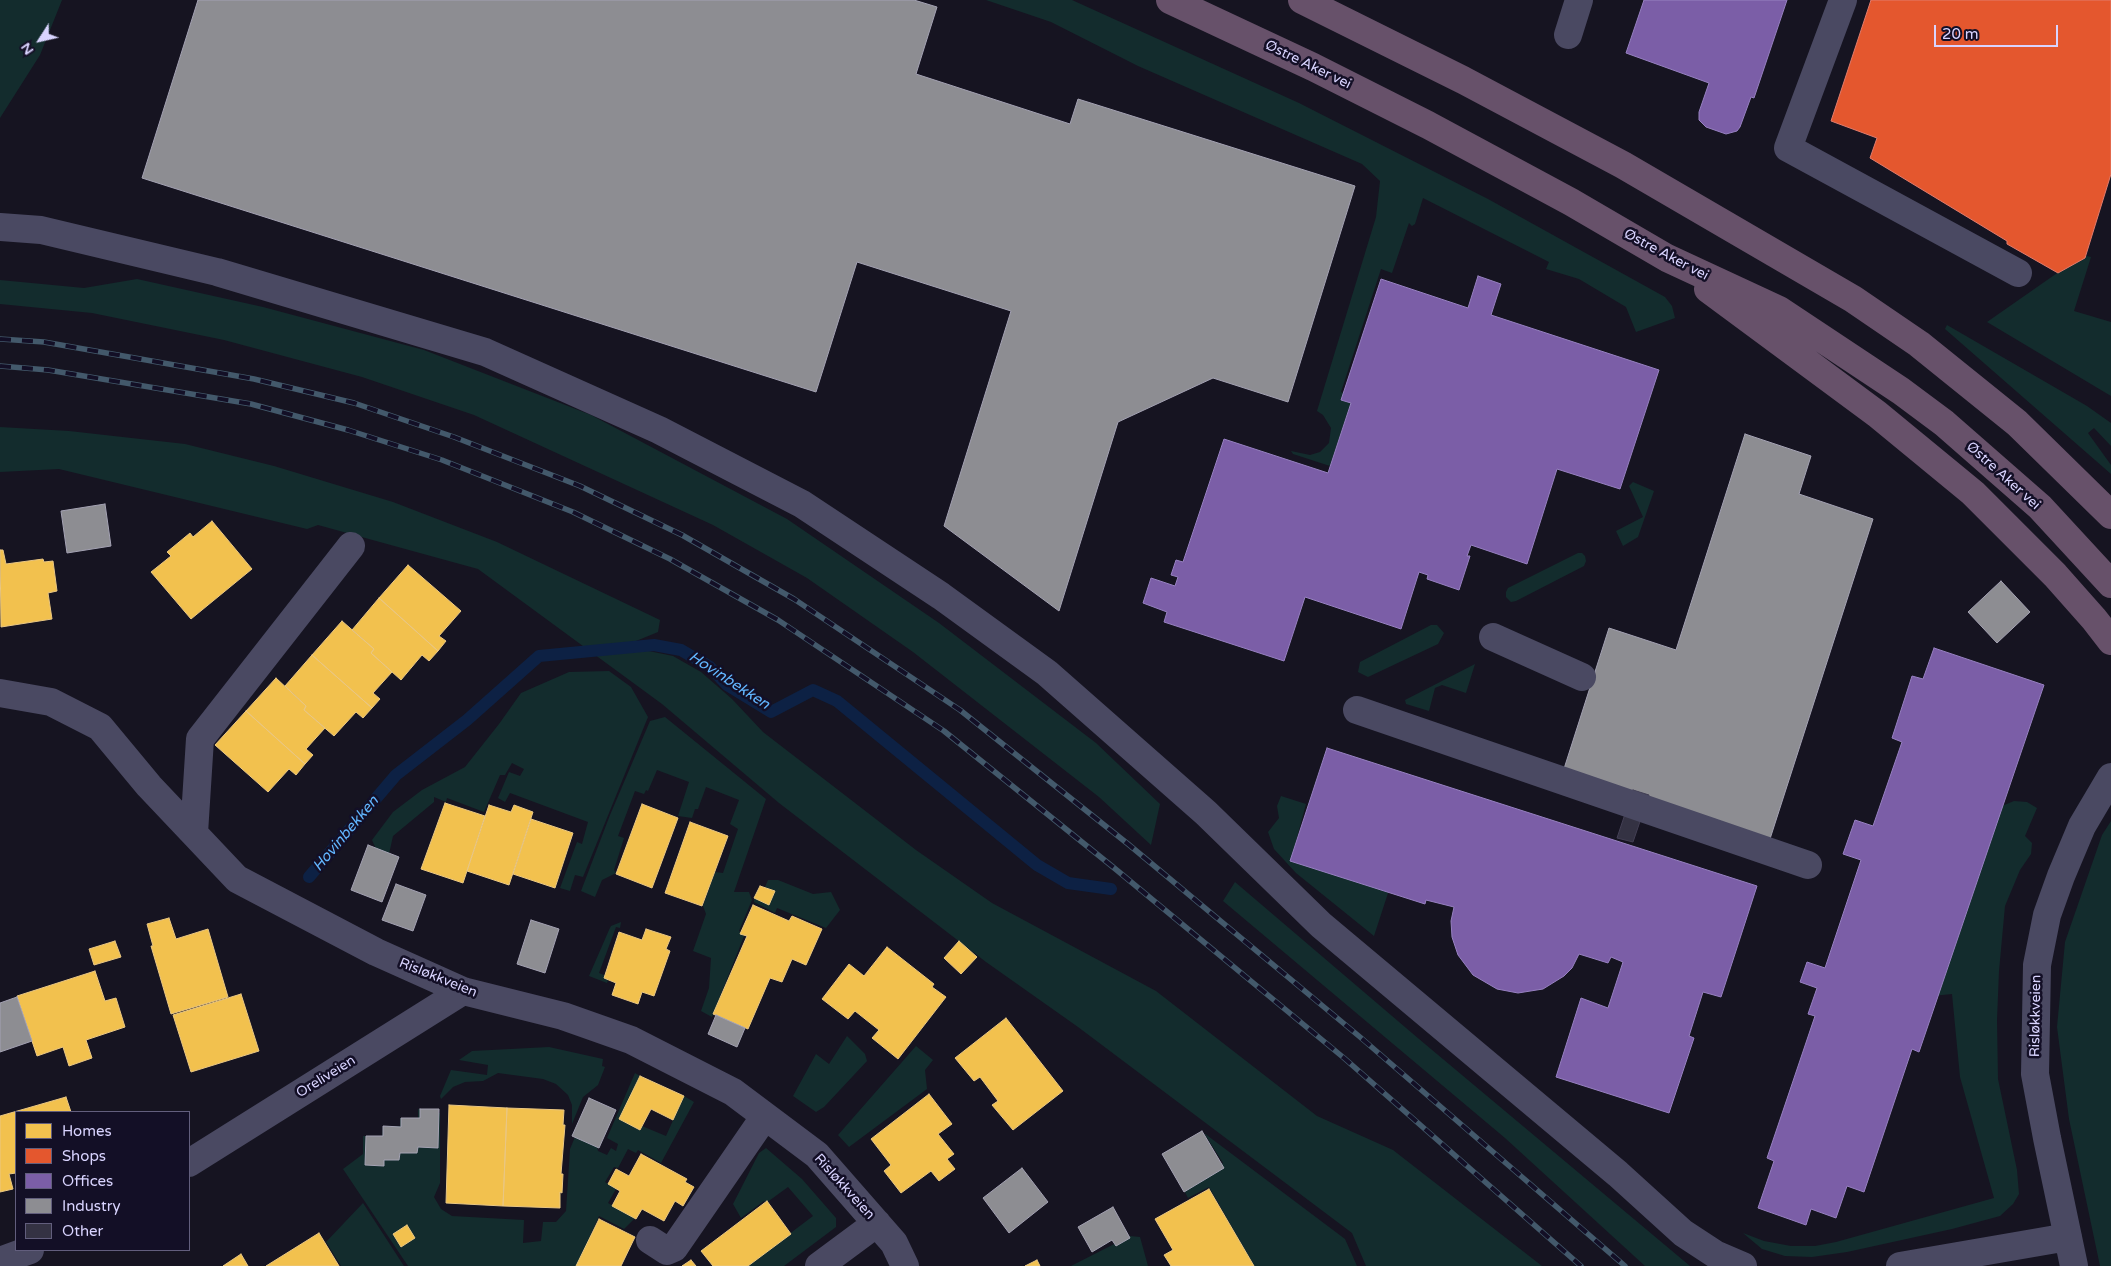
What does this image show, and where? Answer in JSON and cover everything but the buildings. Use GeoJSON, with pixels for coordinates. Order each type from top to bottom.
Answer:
{"type":"FeatureCollection","features":[{"type":"Feature","properties":{"kind":"highway","name":"Østre Aker vei"},"geometry":{"type":"LineString","coordinates":[[1170,0],[1313,67],[1428,125],[1571,202],[1667,258],[1779,310],[1901,391],[1951,429],[2040,507],[2111,584]]}},
{"type":"Feature","properties":{"kind":"highway"},"geometry":{"type":"LineString","coordinates":[[1302,0],[1463,80],[1623,166],[1853,299],[1920,344],[2017,423],[2111,515]]}},
{"type":"Feature","properties":{"kind":"highway"},"geometry":{"type":"LineString","coordinates":[[1667,258],[1765,333],[1878,414],[1927,453],[2014,532],[2094,619],[2111,641]]}},
{"type":"Feature","properties":{"kind":"street"},"geometry":{"type":"LineString","coordinates":[[1568,35],[1579,0]]}},
{"type":"Feature","properties":{"kind":"street"},"geometry":{"type":"LineString","coordinates":[[1843,0],[1788,148],[2018,273]]}},
{"type":"Feature","properties":{"kind":"street"},"geometry":{"type":"LineString","coordinates":[[0,227],[41,230],[216,272],[485,352],[659,430],[802,504],[942,596],[1047,673],[1206,813],[1321,924],[1618,1174],[1683,1233],[1715,1254],[1743,1266]]}},
{"type":"Feature","properties":{"kind":"street"},"geometry":{"type":"LineString","coordinates":[[194,833],[200,740],[351,546]]}},
{"type":"Feature","properties":{"kind":"street"},"geometry":{"type":"LineString","coordinates":[[1493,637],[1582,677]]}},
{"type":"Feature","properties":{"kind":"street","name":"Risløkkveien"},"geometry":{"type":"LineString","coordinates":[[0,693],[51,702],[100,727],[149,786],[237,879],[376,952],[462,991],[562,1016],[631,1040],[733,1092],[817,1155],[894,1244],[905,1266]]}},
{"type":"Feature","properties":{"kind":"street"},"geometry":{"type":"LineString","coordinates":[[1357,710],[1808,865]]}},
{"type":"Feature","properties":{"kind":"street","name":"Risløkkveien"},"geometry":{"type":"LineString","coordinates":[[2074,1266],[2047,1138],[2036,1074],[2037,964],[2047,915],[2061,876],[2082,826],[2111,777]]}},
{"type":"Feature","properties":{"kind":"street","name":"Oreliveien"},"geometry":{"type":"LineString","coordinates":[[190,1162],[462,991]]}},
{"type":"Feature","properties":{"kind":"street"},"geometry":{"type":"LineString","coordinates":[[650,1240],[667,1251],[674,1248],[765,1116]]}},
{"type":"Feature","properties":{"kind":"street"},"geometry":{"type":"LineString","coordinates":[[819,1266],[877,1223]]}},
{"type":"Feature","properties":{"kind":"street"},"geometry":{"type":"LineString","coordinates":[[1900,1266],[2068,1238]]}},
{"type":"Feature","properties":{"kind":"street"},"geometry":{"type":"LineString","coordinates":[[0,1261],[27,1251]]}},
{"type":"Feature","properties":{"kind":"green space"},"geometry":{"type":"Polygon","coordinates":[[[0,0],[62,0],[40,55],[0,118],[0,0]]]}},
{"type":"Feature","properties":{"kind":"green space"},"geometry":{"type":"Polygon","coordinates":[[[986,0],[1072,0],[1299,103],[1488,199],[1665,297],[1672,306],[1675,318],[1636,332],[1626,307],[1579,279],[1546,269],[1549,262],[1423,198],[1415,224],[1412,226],[1409,223],[1392,273],[1381,269],[1341,392],[1353,396],[1330,466],[1293,454],[1291,451],[1310,455],[1320,452],[1329,443],[1331,428],[1323,415],[1317,411],[1376,217],[1380,181],[1362,164],[1138,66],[1051,22],[986,0]]]}},
{"type":"Feature","properties":{"kind":"green space"},"geometry":{"type":"Polygon","coordinates":[[[2083,255],[2091,257],[2074,311],[2111,322],[2111,396],[1987,322],[2083,255]]]}},
{"type":"Feature","properties":{"kind":"green space"},"geometry":{"type":"Polygon","coordinates":[[[137,279],[263,307],[424,350],[591,415],[787,519],[939,623],[1096,743],[1160,804],[1151,845],[1099,797],[913,652],[807,578],[713,525],[474,415],[362,377],[224,340],[92,313],[0,304],[0,280],[84,288],[137,279]]]}},
{"type":"Feature","properties":{"kind":"green space"},"geometry":{"type":"Polygon","coordinates":[[[1947,325],[2087,406],[2111,423],[2111,446],[2094,428],[2088,433],[2111,465],[2111,474],[1945,329],[1947,325]]]}},
{"type":"Feature","properties":{"kind":"green space"},"geometry":{"type":"Polygon","coordinates":[[[0,427],[69,431],[185,444],[274,466],[393,502],[497,542],[660,620],[658,632],[636,641],[639,649],[673,656],[701,672],[732,699],[763,732],[916,850],[992,903],[1156,991],[1317,1116],[1393,1150],[1542,1266],[1366,1266],[1352,1233],[1078,1027],[986,962],[779,803],[662,704],[478,569],[318,525],[307,529],[59,469],[0,472],[0,427]]]}},
{"type":"Feature","properties":{"kind":"green space"},"geometry":{"type":"Polygon","coordinates":[[[1633,482],[1654,491],[1638,537],[1623,546],[1616,531],[1643,517],[1629,486],[1633,482]]]}},
{"type":"Feature","properties":{"kind":"green space"},"geometry":{"type":"Polygon","coordinates":[[[1578,553],[1582,553],[1585,556],[1584,566],[1516,601],[1511,602],[1506,597],[1508,588],[1578,553]]]}},
{"type":"Feature","properties":{"kind":"green space"},"geometry":{"type":"Polygon","coordinates":[[[1431,625],[1437,625],[1444,633],[1438,644],[1368,677],[1358,672],[1360,662],[1431,625]]]}},
{"type":"Feature","properties":{"kind":"green space"},"geometry":{"type":"Polygon","coordinates":[[[1475,664],[1466,693],[1442,685],[1435,688],[1429,711],[1406,704],[1405,700],[1475,664]]]}},
{"type":"Feature","properties":{"kind":"green space"},"geometry":{"type":"Polygon","coordinates":[[[609,671],[631,687],[648,717],[583,877],[575,875],[570,891],[560,888],[577,842],[582,844],[588,822],[510,793],[505,802],[498,798],[509,772],[520,776],[524,769],[512,763],[505,775],[500,775],[484,812],[447,798],[446,802],[434,797],[434,802],[393,836],[389,854],[376,849],[372,840],[393,812],[422,790],[465,767],[521,693],[569,672],[609,671]]]}},
{"type":"Feature","properties":{"kind":"green space"},"geometry":{"type":"Polygon","coordinates":[[[665,717],[766,799],[734,892],[749,892],[752,900],[739,931],[744,936],[712,1017],[701,1011],[709,988],[711,958],[693,951],[706,914],[703,906],[715,872],[723,873],[738,829],[730,824],[739,800],[706,787],[698,809],[695,809],[692,818],[678,816],[689,782],[657,770],[648,791],[646,790],[644,794],[635,791],[618,836],[624,838],[614,870],[616,873],[602,880],[595,897],[581,891],[610,815],[650,721],[665,717]]]}},
{"type":"Feature","properties":{"kind":"green space"},"geometry":{"type":"Polygon","coordinates":[[[1281,796],[1306,804],[1292,856],[1390,887],[1374,936],[1296,873],[1274,849],[1268,832],[1279,818],[1277,806],[1281,796]]]}},
{"type":"Feature","properties":{"kind":"green space"},"geometry":{"type":"Polygon","coordinates":[[[2014,801],[2027,802],[2037,808],[2025,836],[2032,843],[2031,854],[2020,870],[2005,906],[1999,971],[1997,1020],[1998,1079],[2017,1170],[2019,1194],[2013,1204],[2000,1216],[1952,1229],[1847,1252],[1812,1257],[1785,1256],[1762,1249],[1743,1233],[1764,1241],[1791,1246],[1815,1246],[1836,1242],[1994,1198],[1960,1077],[1952,994],[1932,996],[1955,946],[1967,910],[1972,878],[2002,806],[2014,801]]]}},
{"type":"Feature","properties":{"kind":"green space"},"geometry":{"type":"Polygon","coordinates":[[[2111,821],[2111,1266],[2100,1266],[2069,1119],[2057,1027],[2065,942],[2102,835],[2111,821]]]}},
{"type":"Feature","properties":{"kind":"green space"},"geometry":{"type":"Polygon","coordinates":[[[768,880],[778,880],[813,894],[831,892],[840,910],[826,928],[777,908],[775,913],[754,902],[754,898],[769,904],[774,891],[765,887],[768,880]]]}},
{"type":"Feature","properties":{"kind":"green space"},"geometry":{"type":"Polygon","coordinates":[[[1235,882],[1690,1266],[1645,1266],[1505,1138],[1223,901],[1235,882]]]}},
{"type":"Feature","properties":{"kind":"green space"},"geometry":{"type":"Polygon","coordinates":[[[621,922],[620,928],[616,927],[599,973],[609,977],[607,983],[589,976],[611,926],[621,922]]]}},
{"type":"Feature","properties":{"kind":"green space"},"geometry":{"type":"Polygon","coordinates":[[[847,1036],[865,1054],[867,1061],[824,1107],[816,1112],[793,1096],[816,1054],[829,1064],[847,1036]]]}},
{"type":"Feature","properties":{"kind":"green space"},"geometry":{"type":"Polygon","coordinates":[[[916,1046],[933,1060],[925,1070],[927,1089],[849,1147],[838,1135],[916,1046]]]}},
{"type":"Feature","properties":{"kind":"green space"},"geometry":{"type":"Polygon","coordinates":[[[549,1047],[603,1059],[602,1066],[605,1067],[598,1085],[583,1097],[572,1124],[572,1105],[568,1095],[556,1084],[543,1079],[498,1073],[483,1081],[465,1082],[453,1087],[441,1099],[440,1096],[451,1070],[487,1075],[488,1065],[459,1060],[472,1051],[549,1047]]]}},
{"type":"Feature","properties":{"kind":"green space"},"geometry":{"type":"Polygon","coordinates":[[[635,1073],[640,1076],[620,1119],[640,1130],[642,1126],[666,1136],[684,1096],[694,1102],[661,1163],[638,1150],[636,1153],[628,1149],[618,1168],[614,1167],[605,1182],[616,1189],[608,1203],[635,1218],[624,1229],[599,1216],[577,1266],[408,1266],[343,1169],[363,1154],[363,1136],[382,1136],[383,1126],[400,1126],[400,1118],[418,1119],[418,1109],[440,1113],[440,1183],[434,1197],[441,1209],[452,1216],[524,1220],[523,1243],[541,1241],[543,1222],[556,1222],[566,1211],[570,1149],[575,1137],[597,1147],[598,1151],[607,1155],[611,1148],[616,1151],[618,1144],[607,1138],[635,1073]]]}},
{"type":"Feature","properties":{"kind":"green space"},"geometry":{"type":"Polygon","coordinates":[[[1204,1133],[1345,1239],[1357,1266],[1250,1266],[1253,1264],[1209,1187],[1188,1198],[1184,1190],[1223,1163],[1204,1133]]]}},
{"type":"Feature","properties":{"kind":"green space"},"geometry":{"type":"Polygon","coordinates":[[[766,1148],[802,1179],[836,1218],[836,1227],[784,1266],[747,1266],[813,1216],[788,1187],[766,1203],[764,1201],[741,1218],[733,1204],[759,1153],[766,1148]]]}},
{"type":"Feature","properties":{"kind":"green space"},"geometry":{"type":"Polygon","coordinates":[[[363,1203],[404,1266],[341,1266],[326,1242],[363,1203]]]}},
{"type":"Feature","properties":{"kind":"green space"},"geometry":{"type":"Polygon","coordinates":[[[1130,1236],[1140,1237],[1148,1266],[1071,1266],[1130,1236]]]}},
{"type":"Feature","properties":{"kind":"waterway","name":"Hovinbekken"},"geometry":{"type":"LineString","coordinates":[[309,877],[396,775],[467,720],[539,656],[654,645],[681,650],[710,667],[727,685],[771,712],[813,690],[837,701],[1037,865],[1068,883],[1111,889]]}},
{"type":"Feature","properties":{"kind":"railway"},"geometry":{"type":"LineString","coordinates":[[0,339],[44,342],[254,379],[354,403],[454,437],[580,486],[682,535],[794,599],[960,710],[1128,844],[1360,1037],[1625,1266]]}},
{"type":"Feature","properties":{"kind":"railway"},"geometry":{"type":"LineString","coordinates":[[0,366],[48,370],[251,404],[348,430],[442,460],[573,512],[670,559],[778,620],[944,731],[1113,867],[1344,1058],[1581,1266]]}}]}
